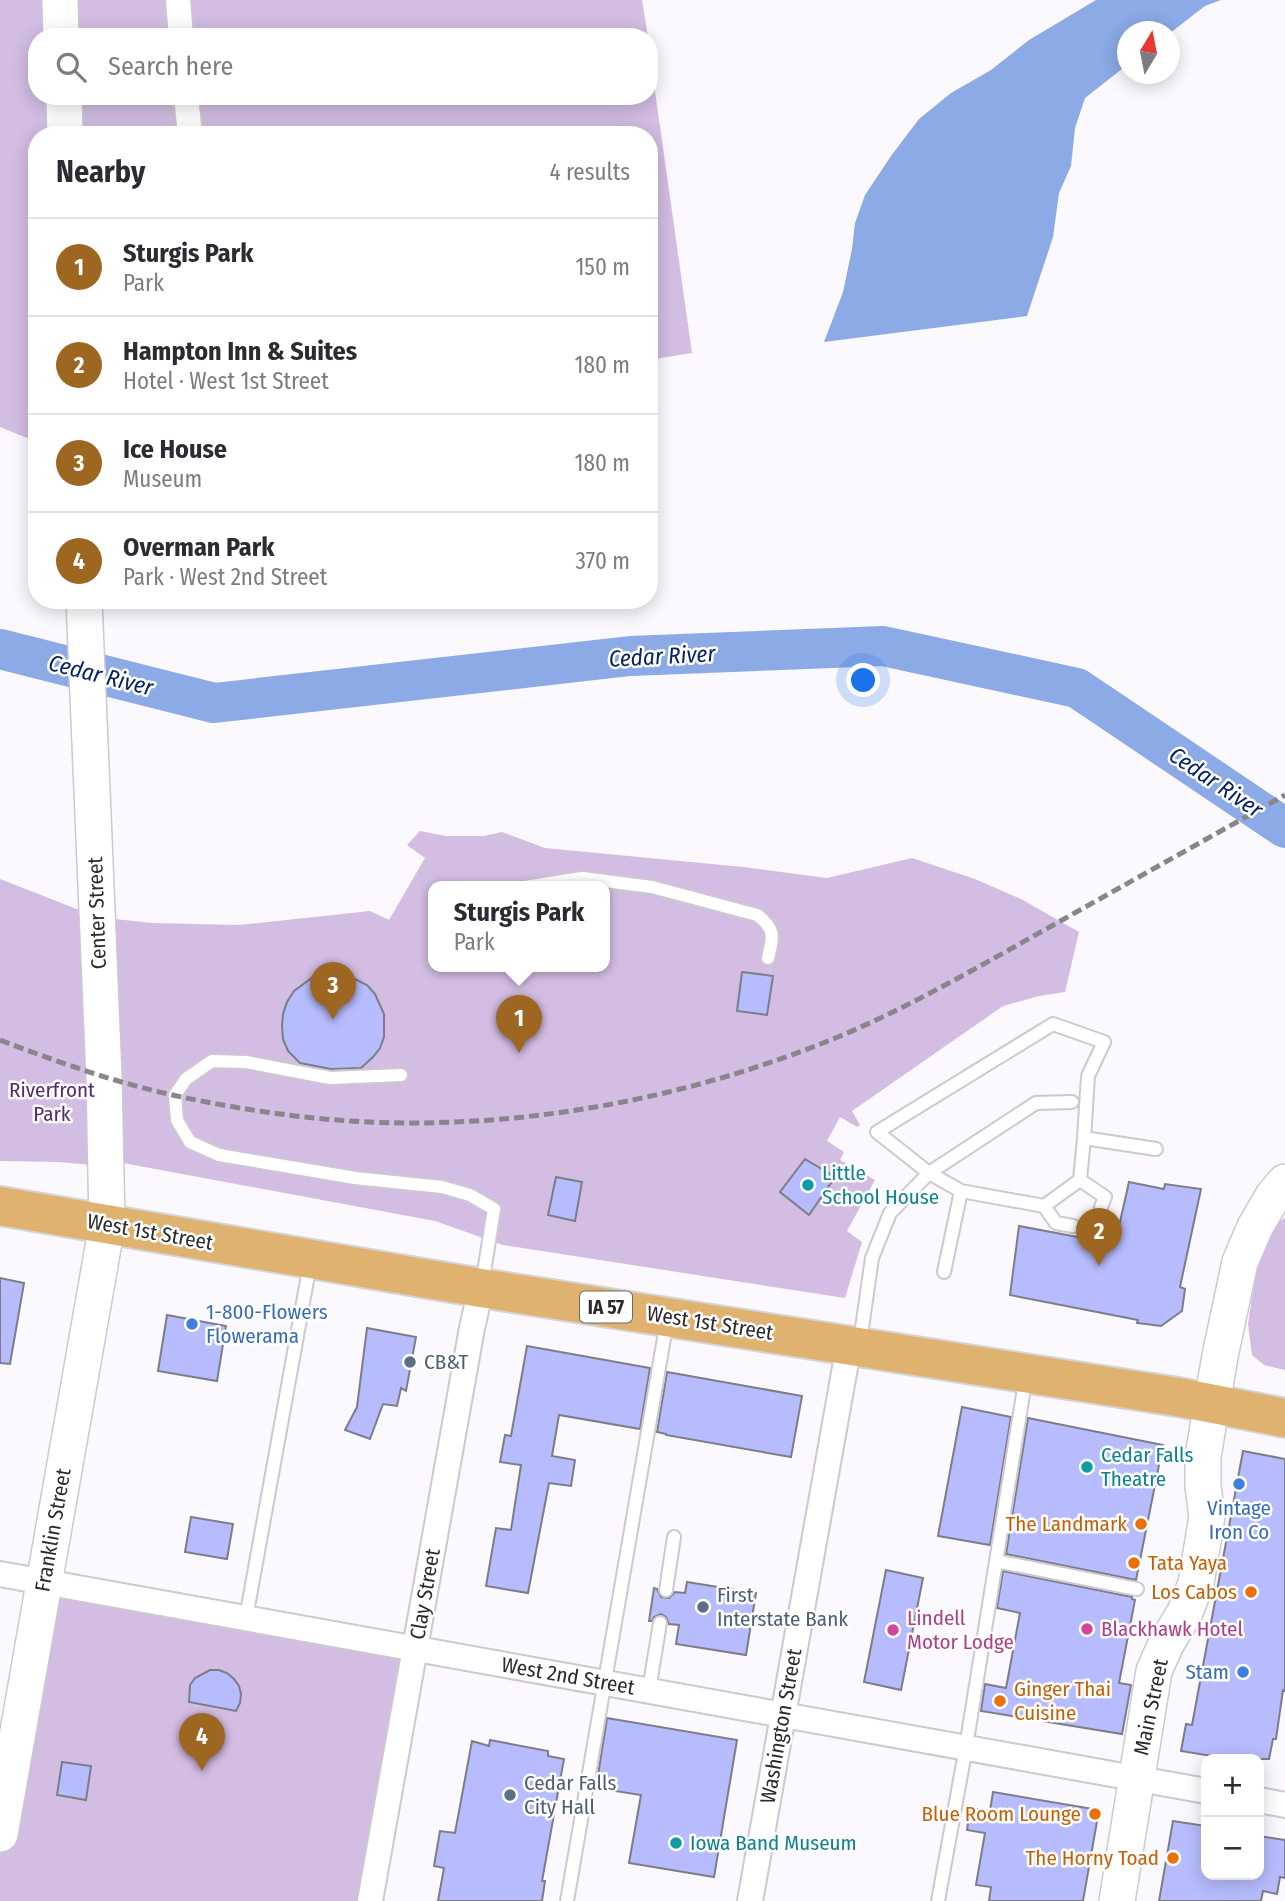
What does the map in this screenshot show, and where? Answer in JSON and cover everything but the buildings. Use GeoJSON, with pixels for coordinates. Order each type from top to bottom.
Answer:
{"type":"FeatureCollection","features":[{"type":"Feature","properties":{"kind":"main road"},"geometry":{"type":"LineString","coordinates":[[60,0],[61,28]]}},
{"type":"Feature","properties":{"kind":"main road"},"geometry":{"type":"LineString","coordinates":[[64,105],[65,126]]}},
{"type":"Feature","properties":{"kind":"main road","name":"Center Street"},"geometry":{"type":"LineString","coordinates":[[84,609],[104,1077],[107,1225]]}},
{"type":"Feature","properties":{"kind":"main road","name":"Main Street"},"geometry":{"type":"LineString","coordinates":[[1116,1901],[1154,1671],[1185,1612],[1196,1583],[1207,1517],[1203,1456],[1240,1262],[1255,1227],[1279,1189]]}},
{"type":"Feature","properties":{"kind":"main road","name":"West 1st Street"},"geometry":{"type":"LineString","coordinates":[[0,1206],[481,1288],[1213,1402],[1285,1418]]}},
{"type":"Feature","properties":{"kind":"main road","name":"Franklin Street"},"geometry":{"type":"LineString","coordinates":[[0,1834],[107,1225]]}},
{"type":"Feature","properties":{"kind":"street"},"geometry":{"type":"LineString","coordinates":[[178,0],[180,28]]}},
{"type":"Feature","properties":{"kind":"street"},"geometry":{"type":"LineString","coordinates":[[187,105],[189,126]]}},
{"type":"Feature","properties":{"kind":"street","name":"Clay Street"},"geometry":{"type":"LineString","coordinates":[[370,1901],[481,1288]]}},
{"type":"Feature","properties":{"kind":"street","name":"Washington Street"},"geometry":{"type":"LineString","coordinates":[[750,1901],[854,1345]]}},
{"type":"Feature","properties":{"kind":"street","name":"West 2nd Street"},"geometry":{"type":"LineString","coordinates":[[0,1574],[1201,1790]]}},
{"type":"Feature","properties":{"kind":"street"},"geometry":{"type":"LineString","coordinates":[[1264,1801],[1285,1804]]}},
{"type":"Feature","properties":{"kind":"lane"},"geometry":{"type":"LineString","coordinates":[[563,881],[582,878],[605,881]]}},
{"type":"Feature","properties":{"kind":"lane"},"geometry":{"type":"LineString","coordinates":[[610,882],[652,887],[757,915],[769,924],[773,936],[768,958]]}},
{"type":"Feature","properties":{"kind":"lane"},"geometry":{"type":"LineString","coordinates":[[1044,1206],[1080,1180],[1088,1076],[1104,1042],[1053,1024],[877,1132],[929,1173],[961,1191],[1044,1206],[1056,1223],[1073,1226]]}},
{"type":"Feature","properties":{"kind":"lane"},"geometry":{"type":"LineString","coordinates":[[401,1074],[330,1078],[246,1062],[212,1061],[186,1079],[175,1096],[177,1120],[190,1142],[219,1155],[355,1178],[442,1187],[470,1195],[495,1209],[481,1288]]}},
{"type":"Feature","properties":{"kind":"lane"},"geometry":{"type":"LineString","coordinates":[[854,1345],[872,1258],[890,1213],[929,1173],[1035,1103],[1072,1102]]}},
{"type":"Feature","properties":{"kind":"lane"},"geometry":{"type":"LineString","coordinates":[[1084,1138],[1156,1149]]}},
{"type":"Feature","properties":{"kind":"lane"},"geometry":{"type":"LineString","coordinates":[[1080,1180],[1105,1197],[1101,1207]]}},
{"type":"Feature","properties":{"kind":"lane"},"geometry":{"type":"LineString","coordinates":[[944,1272],[961,1191]]}},
{"type":"Feature","properties":{"kind":"lane"},"geometry":{"type":"LineString","coordinates":[[246,1618],[311,1260]]}},
{"type":"Feature","properties":{"kind":"lane"},"geometry":{"type":"LineString","coordinates":[[567,1901],[667,1317]]}},
{"type":"Feature","properties":{"kind":"lane"},"geometry":{"type":"LineString","coordinates":[[938,1901],[966,1748],[1026,1373]]}},
{"type":"Feature","properties":{"kind":"lane"},"geometry":{"type":"LineString","coordinates":[[666,1590],[674,1537]]}},
{"type":"Feature","properties":{"kind":"lane"},"geometry":{"type":"LineString","coordinates":[[996,1561],[1137,1589]]}},
{"type":"Feature","properties":{"kind":"lane"},"geometry":{"type":"LineString","coordinates":[[649,1690],[660,1623]]}},
{"type":"Feature","properties":{"kind":"green space"},"geometry":{"type":"Polygon","coordinates":[[[0,0],[642,0],[647,28],[28,28],[28,105],[657,105],[692,353],[658,359],[658,126],[28,126],[28,438],[0,427],[0,0]]]}},
{"type":"Feature","properties":{"kind":"green space","name":"Riverfront Park"},"geometry":{"type":"Polygon","coordinates":[[[420,831],[446,836],[484,836],[502,832],[545,848],[827,878],[912,858],[975,879],[1021,899],[1079,932],[1065,992],[1003,1006],[852,1111],[860,1125],[857,1127],[840,1117],[827,1141],[844,1152],[840,1160],[875,1180],[847,1231],[862,1242],[845,1298],[503,1245],[435,1221],[107,1160],[106,1166],[0,1161],[0,879],[97,917],[152,923],[239,925],[370,911],[389,920],[425,858],[407,845],[420,831]]]}},
{"type":"Feature","properties":{"kind":"green space"},"geometry":{"type":"Polygon","coordinates":[[[1285,1218],[1285,1370],[1264,1365],[1252,1355],[1248,1324],[1257,1264],[1278,1222],[1285,1218]]]}},
{"type":"Feature","properties":{"kind":"green space"},"geometry":{"type":"Polygon","coordinates":[[[44,1582],[415,1648],[371,1901],[0,1901],[0,1834],[44,1582]]]}},
{"type":"Feature","properties":{"kind":"water"},"geometry":{"type":"Polygon","coordinates":[[[1096,0],[1221,0],[1205,6],[1180,25],[1180,21],[1117,21],[1117,73],[1085,98],[1075,128],[1071,166],[1059,193],[1053,237],[1027,316],[824,342],[843,292],[855,223],[865,195],[891,156],[919,119],[951,93],[991,70],[1029,40],[1096,0]]]}},
{"type":"Feature","properties":{"kind":"waterway","name":"Cedar River"},"geometry":{"type":"LineString","coordinates":[[0,649],[214,703],[630,656],[883,646],[1077,688],[1285,828]]}},
{"type":"Feature","properties":{"kind":"railway"},"geometry":{"type":"LineString","coordinates":[[0,1040],[154,1091],[234,1107],[321,1119],[409,1123],[464,1122],[573,1111],[628,1101],[734,1074],[787,1057],[864,1026],[965,975],[1285,795]]}},
{"type":"Feature","properties":{"kind":"place","name":"Ice House"},"geometry":{"type":"Point","coordinates":[333,1020]}},
{"type":"Feature","properties":{"kind":"place","name":"Sturgis Park"},"geometry":{"type":"Point","coordinates":[519,1053]}},
{"type":"Feature","properties":{"kind":"place","name":"Little School House"},"geometry":{"type":"Point","coordinates":[808,1185]}},
{"type":"Feature","properties":{"kind":"place","name":"Hampton Inn & Suites"},"geometry":{"type":"Point","coordinates":[1099,1266]}},
{"type":"Feature","properties":{"kind":"place","name":"1-800-Flowers Flowerama"},"geometry":{"type":"Point","coordinates":[192,1324]}},
{"type":"Feature","properties":{"kind":"place","name":"CB&T"},"geometry":{"type":"Point","coordinates":[410,1362]}},
{"type":"Feature","properties":{"kind":"place","name":"Cedar Falls Theatre"},"geometry":{"type":"Point","coordinates":[1087,1467]}},
{"type":"Feature","properties":{"kind":"place","name":"Vintage Iron Co"},"geometry":{"type":"Point","coordinates":[1239,1484]}},
{"type":"Feature","properties":{"kind":"place","name":"The Landmark"},"geometry":{"type":"Point","coordinates":[1141,1524]}},
{"type":"Feature","properties":{"kind":"place","name":"Tata Yaya"},"geometry":{"type":"Point","coordinates":[1134,1563]}},
{"type":"Feature","properties":{"kind":"place","name":"Los Cabos"},"geometry":{"type":"Point","coordinates":[1251,1592]}},
{"type":"Feature","properties":{"kind":"place","name":"First Interstate Bank"},"geometry":{"type":"Point","coordinates":[703,1607]}},
{"type":"Feature","properties":{"kind":"place","name":"Blackhawk Hotel"},"geometry":{"type":"Point","coordinates":[1087,1629]}},
{"type":"Feature","properties":{"kind":"place","name":"Lindell Motor Lodge"},"geometry":{"type":"Point","coordinates":[893,1630]}},
{"type":"Feature","properties":{"kind":"place","name":"Stam"},"geometry":{"type":"Point","coordinates":[1243,1672]}},
{"type":"Feature","properties":{"kind":"place","name":"Ginger Thai Cuisine"},"geometry":{"type":"Point","coordinates":[1000,1701]}},
{"type":"Feature","properties":{"kind":"place","name":"Overman Park"},"geometry":{"type":"Point","coordinates":[202,1771]}},
{"type":"Feature","properties":{"kind":"place","name":"Cedar Falls City Hall"},"geometry":{"type":"Point","coordinates":[510,1795]}},
{"type":"Feature","properties":{"kind":"place","name":"Blue Room Lounge"},"geometry":{"type":"Point","coordinates":[1095,1814]}},
{"type":"Feature","properties":{"kind":"place","name":"Iowa Band Museum"},"geometry":{"type":"Point","coordinates":[676,1843]}},
{"type":"Feature","properties":{"kind":"place","name":"The Horny Toad"},"geometry":{"type":"Point","coordinates":[1173,1858]}}]}
